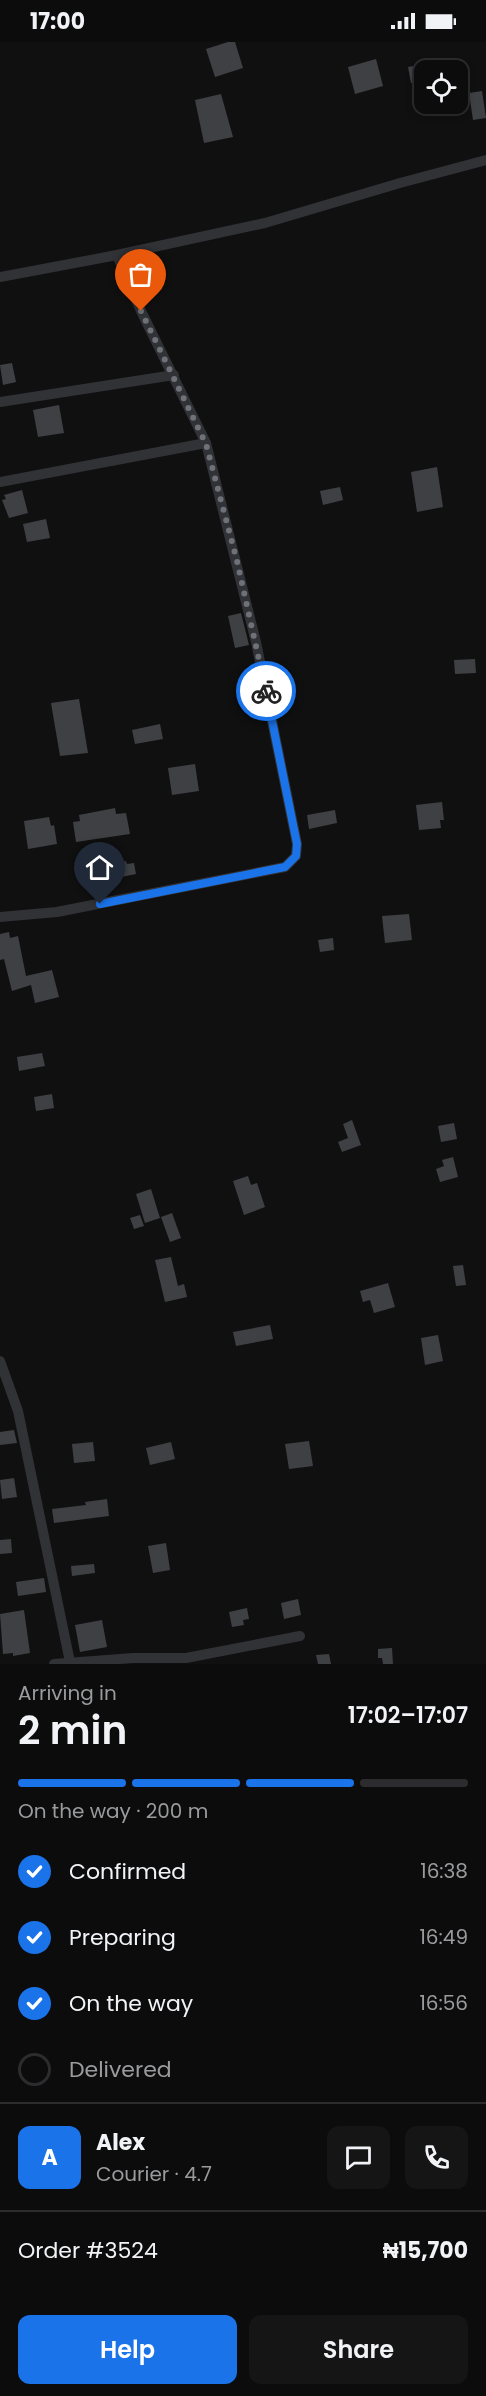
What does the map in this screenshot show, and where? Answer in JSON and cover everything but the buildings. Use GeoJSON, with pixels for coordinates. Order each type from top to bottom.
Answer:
{"type":"FeatureCollection","features":[{"type":"Feature","properties":{"kind":"street"},"geometry":{"type":"LineString","coordinates":[[0,277],[117,255],[265,223],[486,160]]}},
{"type":"Feature","properties":{"kind":"street"},"geometry":{"type":"LineString","coordinates":[[0,917],[57,912],[264,872],[285,867],[296,856],[297,844],[255,642],[206,444],[141,311],[117,255]]}},
{"type":"Feature","properties":{"kind":"street"},"geometry":{"type":"LineString","coordinates":[[0,402],[174,375]]}},
{"type":"Feature","properties":{"kind":"street"},"geometry":{"type":"LineString","coordinates":[[0,482],[206,444]]}},
{"type":"Feature","properties":{"kind":"street"},"geometry":{"type":"LineString","coordinates":[[0,1361],[18,1411],[70,1662]]}},
{"type":"Feature","properties":{"kind":"street"},"geometry":{"type":"LineString","coordinates":[[54,1664],[133,1658],[186,1658],[300,1636]]}},
{"type":"Feature","properties":{"kind":"way so far"},"geometry":{"type":"LineString","coordinates":[[141,311],[206,444],[237,561],[266,691]]}},
{"type":"Feature","properties":{"kind":"route"},"geometry":{"type":"LineString","coordinates":[[100,904],[285,867],[296,856],[297,844],[266,691]]}}]}
